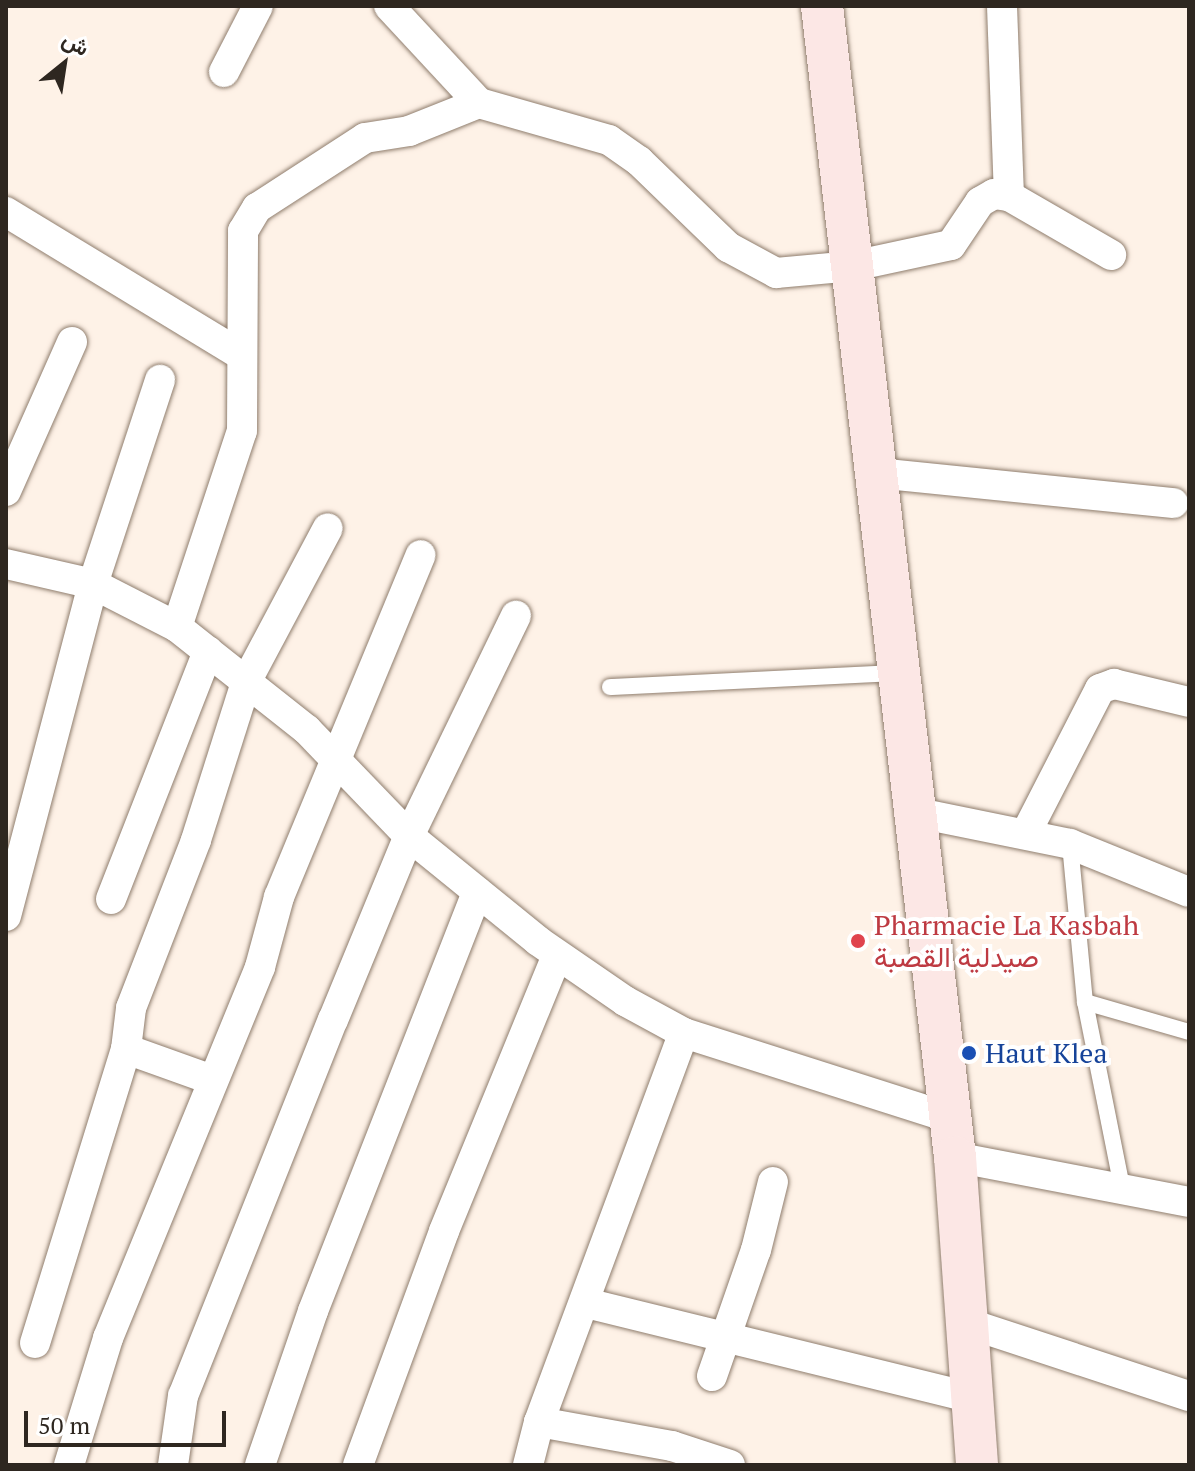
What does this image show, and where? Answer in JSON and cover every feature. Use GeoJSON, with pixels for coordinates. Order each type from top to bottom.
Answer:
{"type":"FeatureCollection","features":[{"type":"Feature","properties":{"kind":"main road"},"geometry":{"type":"LineString","coordinates":[[822,6],[951,1137],[976,1399],[986,1463]]}},
{"type":"Feature","properties":{"kind":"street"},"geometry":{"type":"LineString","coordinates":[[224,72],[258,6]]}},
{"type":"Feature","properties":{"kind":"street"},"geometry":{"type":"LineString","coordinates":[[389,6],[479,103],[609,140],[753,264],[776,273],[853,266],[951,245],[980,202],[994,194],[1009,196],[1111,255]]}},
{"type":"Feature","properties":{"kind":"street"},"geometry":{"type":"LineString","coordinates":[[1002,6],[1009,196]]}},
{"type":"Feature","properties":{"kind":"street"},"geometry":{"type":"LineString","coordinates":[[177,627],[242,431],[242,245],[257,208],[365,138],[409,131],[479,103]]}},
{"type":"Feature","properties":{"kind":"street"},"geometry":{"type":"LineString","coordinates":[[6,212],[241,355]]}},
{"type":"Feature","properties":{"kind":"street"},"geometry":{"type":"LineString","coordinates":[[6,491],[72,342]]}},
{"type":"Feature","properties":{"kind":"street"},"geometry":{"type":"LineString","coordinates":[[6,916],[93,584],[160,380]]}},
{"type":"Feature","properties":{"kind":"street"},"geometry":{"type":"LineString","coordinates":[[877,473],[1173,503]]}},
{"type":"Feature","properties":{"kind":"street"},"geometry":{"type":"LineString","coordinates":[[35,1343],[126,1049],[131,1008],[196,840],[246,682],[328,528]]}},
{"type":"Feature","properties":{"kind":"street"},"geometry":{"type":"LineString","coordinates":[[69,1465],[108,1338],[210,1079],[260,967],[279,897],[421,555]]}},
{"type":"Feature","properties":{"kind":"street"},"geometry":{"type":"LineString","coordinates":[[6,564],[93,584],[177,627],[307,730],[409,836],[477,892],[557,955],[684,1033],[951,1137],[1122,1187],[1189,1202]]}},
{"type":"Feature","properties":{"kind":"street"},"geometry":{"type":"LineString","coordinates":[[173,1465],[183,1396],[208,1331],[409,836],[516,616]]}},
{"type":"Feature","properties":{"kind":"street"},"geometry":{"type":"LineString","coordinates":[[111,899],[208,651]]}},
{"type":"Feature","properties":{"kind":"street"},"geometry":{"type":"LineString","coordinates":[[1026,833],[1100,689],[1114,684],[1189,702]]}},
{"type":"Feature","properties":{"kind":"street"},"geometry":{"type":"LineString","coordinates":[[913,812],[1070,844],[1189,892]]}},
{"type":"Feature","properties":{"kind":"street"},"geometry":{"type":"LineString","coordinates":[[260,1465],[313,1311],[477,892]]}},
{"type":"Feature","properties":{"kind":"street"},"geometry":{"type":"LineString","coordinates":[[358,1465],[444,1231],[557,955]]}},
{"type":"Feature","properties":{"kind":"street"},"geometry":{"type":"LineString","coordinates":[[528,1465],[539,1422],[586,1303],[684,1033]]}},
{"type":"Feature","properties":{"kind":"street"},"geometry":{"type":"LineString","coordinates":[[126,1049],[210,1079]]}},
{"type":"Feature","properties":{"kind":"street"},"geometry":{"type":"LineString","coordinates":[[712,1376],[773,1182]]}},
{"type":"Feature","properties":{"kind":"street"},"geometry":{"type":"LineString","coordinates":[[586,1303],[976,1399]]}},
{"type":"Feature","properties":{"kind":"street"},"geometry":{"type":"LineString","coordinates":[[970,1324],[1189,1396]]}},
{"type":"Feature","properties":{"kind":"street"},"geometry":{"type":"LineString","coordinates":[[539,1422],[670,1456],[730,1465]]}},
{"type":"Feature","properties":{"kind":"lane"},"geometry":{"type":"LineString","coordinates":[[610,687],[898,673]]}},
{"type":"Feature","properties":{"kind":"lane"},"geometry":{"type":"LineString","coordinates":[[1070,844],[1085,1002],[1122,1187]]}},
{"type":"Feature","properties":{"kind":"lane"},"geometry":{"type":"LineString","coordinates":[[1085,1002],[1189,1032]]}},
{"type":"Feature","properties":{"kind":"place","name":"Pharmacie La Kasbah صيدلية القصبة"},"geometry":{"type":"Point","coordinates":[858,941]}},
{"type":"Feature","properties":{"kind":"place","name":"Haut Klea"},"geometry":{"type":"Point","coordinates":[969,1053]}}]}
